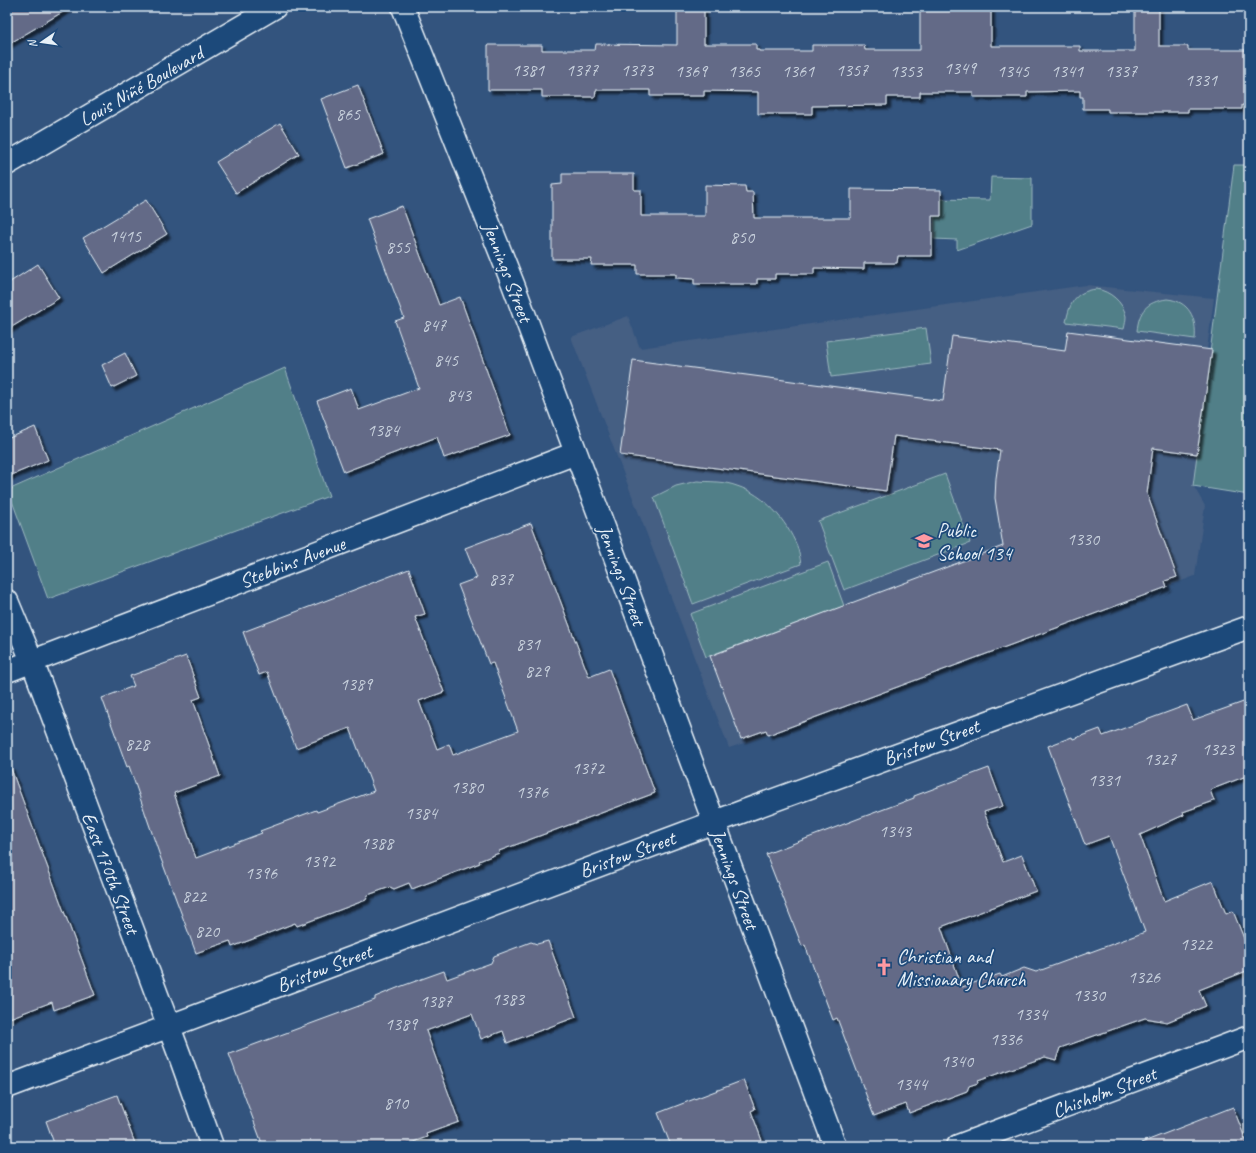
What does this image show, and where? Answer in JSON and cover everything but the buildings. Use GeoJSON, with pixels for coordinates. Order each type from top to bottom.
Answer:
{"type":"FeatureCollection","features":[{"type":"Feature","properties":{"kind":"street","name":"Louis Niñé Boulevard"},"geometry":{"type":"LineString","coordinates":[[7,164],[275,7]]}},
{"type":"Feature","properties":{"kind":"street","name":"Jennings Street"},"geometry":{"type":"LineString","coordinates":[[403,7],[513,284],[835,1146]]}},
{"type":"Feature","properties":{"kind":"street","name":"Stebbins Avenue"},"geometry":{"type":"LineString","coordinates":[[7,671],[576,453]]}},
{"type":"Feature","properties":{"kind":"street","name":"East 170th Street"},"geometry":{"type":"LineString","coordinates":[[7,601],[32,661],[212,1146]]}},
{"type":"Feature","properties":{"kind":"street","name":"Bristow Street"},"geometry":{"type":"LineString","coordinates":[[7,1087],[714,822],[1249,627]]}},
{"type":"Feature","properties":{"kind":"street","name":"Chisholm Street"},"geometry":{"type":"LineString","coordinates":[[958,1146],[1249,1037]]}},
{"type":"Feature","properties":{"kind":"shaded area","name":"Public School 134"},"geometry":{"type":"Polygon","coordinates":[[[1086,285],[1214,298],[1207,349],[1212,350],[1193,485],[1205,506],[1195,576],[768,735],[729,748],[571,337],[628,316],[640,348],[1086,285]]]}},
{"type":"Feature","properties":{"kind":"green space"},"geometry":{"type":"Polygon","coordinates":[[[1234,165],[1249,165],[1249,495],[1193,486],[1234,165]]]}},
{"type":"Feature","properties":{"kind":"green space"},"geometry":{"type":"Polygon","coordinates":[[[991,177],[1032,178],[1032,224],[957,250],[957,240],[934,239],[935,199],[990,200],[991,177]]]}},
{"type":"Feature","properties":{"kind":"green space"},"geometry":{"type":"Polygon","coordinates":[[[1096,289],[1111,295],[1122,306],[1126,316],[1124,329],[1066,322],[1069,309],[1078,295],[1089,290],[1096,289]]]}},
{"type":"Feature","properties":{"kind":"green space"},"geometry":{"type":"Polygon","coordinates":[[[1167,299],[1175,300],[1181,303],[1190,312],[1195,324],[1195,339],[1137,331],[1140,318],[1145,309],[1154,302],[1167,299]]]}},
{"type":"Feature","properties":{"kind":"green space"},"geometry":{"type":"Polygon","coordinates":[[[926,328],[931,364],[831,377],[826,341],[926,328]]]}},
{"type":"Feature","properties":{"kind":"green space"},"geometry":{"type":"Polygon","coordinates":[[[285,368],[329,496],[48,599],[8,490],[285,368]]]}},
{"type":"Feature","properties":{"kind":"green space"},"geometry":{"type":"Polygon","coordinates":[[[945,474],[970,543],[844,590],[818,521],[945,474]]]}},
{"type":"Feature","properties":{"kind":"green space"},"geometry":{"type":"Polygon","coordinates":[[[697,481],[732,484],[747,490],[765,502],[781,518],[787,527],[798,548],[801,564],[693,604],[654,497],[676,486],[697,481]]]}},
{"type":"Feature","properties":{"kind":"green space"},"geometry":{"type":"Polygon","coordinates":[[[828,562],[844,606],[706,657],[690,614],[828,562]]]}},
{"type":"Feature","properties":{"kind":"place","name":"Public School 134"},"geometry":{"type":"Point","coordinates":[924,541]}},
{"type":"Feature","properties":{"kind":"place","name":"Christian and Missionary Church"},"geometry":{"type":"Point","coordinates":[884,967]}}]}
